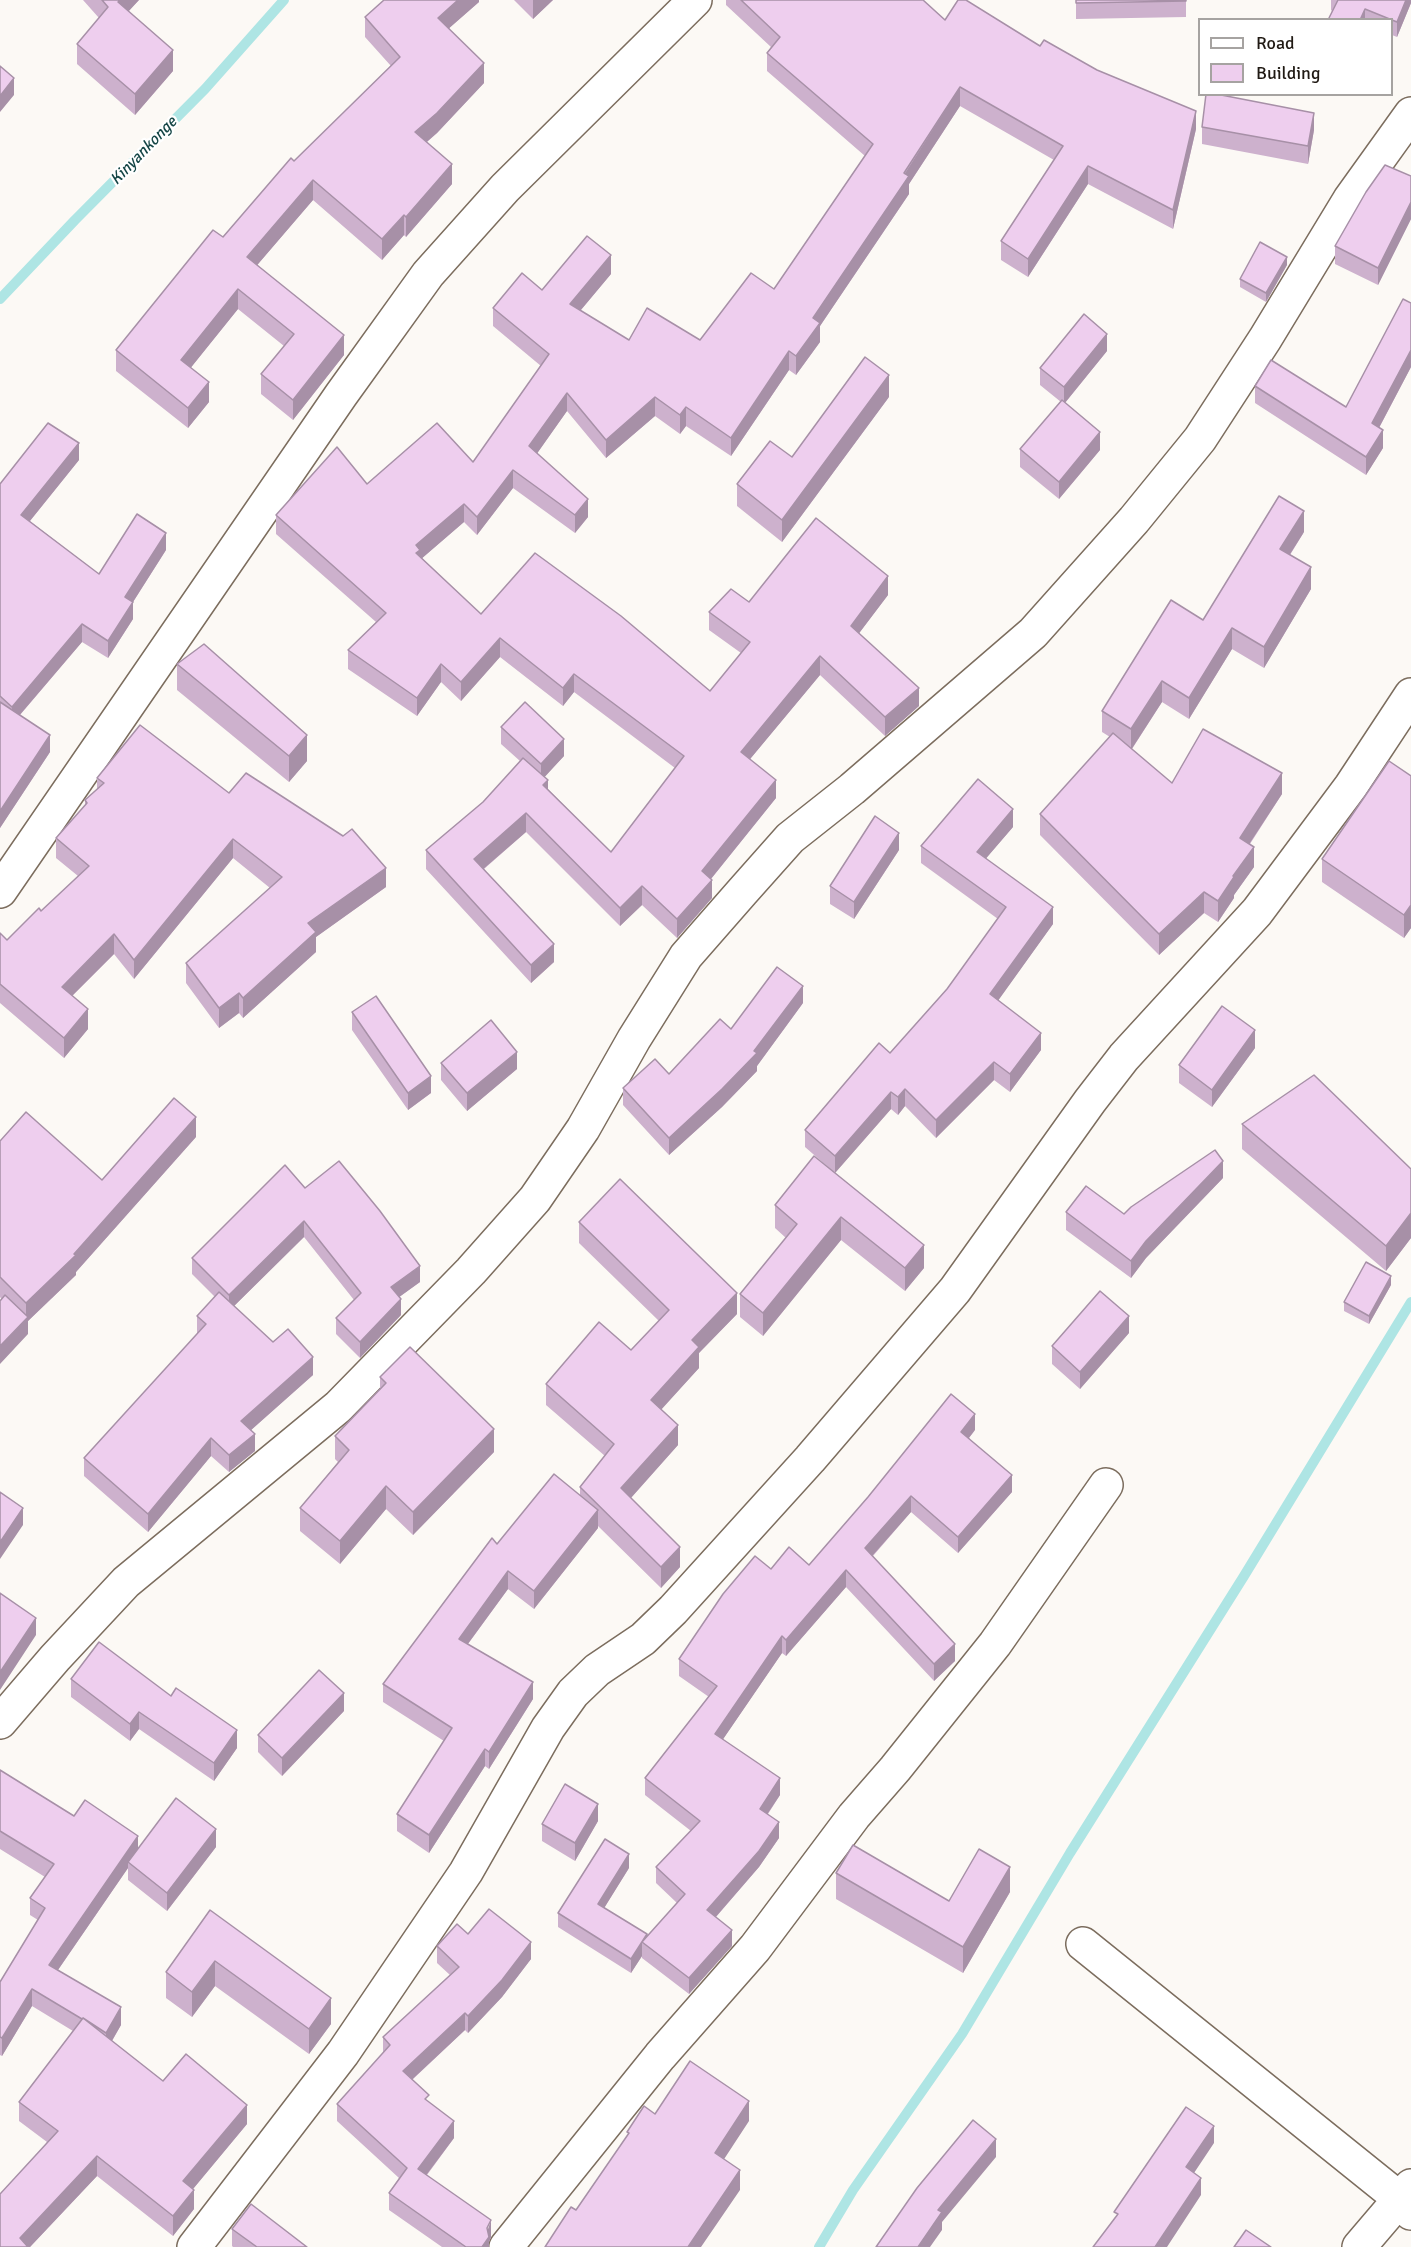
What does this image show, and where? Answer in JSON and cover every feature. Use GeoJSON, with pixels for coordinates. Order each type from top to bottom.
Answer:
{"type":"FeatureCollection","features":[{"type":"Feature","properties":{"kind":"street"},"geometry":{"type":"LineString","coordinates":[[0,891],[341,395],[428,274],[505,188],[695,0]]}},
{"type":"Feature","properties":{"kind":"street"},"geometry":{"type":"LineString","coordinates":[[0,1722],[55,1658],[126,1582],[338,1407],[471,1271],[535,1199],[583,1129],[634,1039],[686,956],[742,892],[790,838],[852,789],[1033,633],[1134,520],[1200,439],[1265,339],[1350,199],[1411,114]]}},
{"type":"Feature","properties":{"kind":"street"},"geometry":{"type":"LineString","coordinates":[[194,2247],[343,2053],[466,1872],[548,1728],[573,1693],[597,1670],[643,1639],[673,1610],[810,1459],[955,1290],[1124,1057],[1257,912],[1352,786],[1411,695]]}},
{"type":"Feature","properties":{"kind":"street"},"geometry":{"type":"LineString","coordinates":[[507,2247],[660,2056],[755,1948],[854,1816],[895,1769],[994,1644],[1106,1485]]}},
{"type":"Feature","properties":{"kind":"street"},"geometry":{"type":"LineString","coordinates":[[1083,1944],[1407,2199],[1359,2247]]}},
{"type":"Feature","properties":{"kind":"building"},"geometry":{"type":"Polygon","coordinates":[[[102,0],[120,0],[118,2],[173,50],[135,94],[77,44],[108,7],[102,0]]]}},
{"type":"Feature","properties":{"kind":"building"},"geometry":{"type":"Polygon","coordinates":[[[384,0],[458,0],[438,18],[484,63],[437,113],[415,132],[452,164],[406,217],[404,215],[382,239],[313,180],[247,257],[344,335],[293,400],[261,374],[294,334],[238,289],[181,360],[209,382],[188,408],[116,350],[213,230],[223,237],[291,158],[294,161],[400,57],[365,17],[384,0]]]}},
{"type":"Feature","properties":{"kind":"building"},"geometry":{"type":"Polygon","coordinates":[[[741,0],[923,0],[945,20],[958,0],[966,0],[1040,46],[1044,40],[1097,70],[1196,111],[1173,210],[1088,166],[1028,259],[1001,241],[1063,146],[960,87],[904,173],[909,176],[813,318],[820,323],[796,356],[789,351],[731,438],[686,407],[680,415],[655,397],[606,440],[567,393],[529,446],[588,499],[575,515],[513,470],[477,517],[464,504],[416,545],[420,550],[416,553],[481,614],[535,553],[621,616],[710,691],[750,642],[709,612],[731,589],[749,602],[816,518],[888,576],[851,626],[919,688],[885,717],[820,656],[741,752],[776,780],[702,871],[712,880],[677,919],[642,886],[620,908],[526,813],[474,859],[554,944],[531,965],[426,850],[483,802],[523,758],[548,780],[543,785],[611,852],[684,756],[574,674],[563,688],[500,638],[461,682],[441,664],[417,698],[348,650],[386,613],[276,515],[337,447],[367,484],[437,423],[473,462],[549,354],[493,308],[522,273],[542,290],[587,236],[611,255],[570,304],[629,340],[647,308],[700,340],[751,273],[774,289],[873,144],[767,53],[780,37],[741,0]]]}},
{"type":"Feature","properties":{"kind":"building"},"geometry":{"type":"Polygon","coordinates":[[[1076,0],[1186,0],[1186,1],[1076,3],[1076,0]]]}},
{"type":"Feature","properties":{"kind":"building"},"geometry":{"type":"Polygon","coordinates":[[[1338,0],[1406,0],[1397,22],[1393,18],[1365,9],[1361,18],[1329,18],[1338,0]]]}},
{"type":"Feature","properties":{"kind":"building"},"geometry":{"type":"Polygon","coordinates":[[[0,66],[14,78],[0,96],[0,66]]]}},
{"type":"Feature","properties":{"kind":"building"},"geometry":{"type":"Polygon","coordinates":[[[1206,96],[1226,96],[1314,113],[1308,146],[1202,127],[1206,96]]]}},
{"type":"Feature","properties":{"kind":"building"},"geometry":{"type":"Polygon","coordinates":[[[1385,165],[1411,176],[1411,202],[1378,268],[1335,246],[1366,192],[1385,165]]]}},
{"type":"Feature","properties":{"kind":"building"},"geometry":{"type":"Polygon","coordinates":[[[1260,242],[1287,257],[1266,293],[1240,279],[1260,242]]]}},
{"type":"Feature","properties":{"kind":"building"},"geometry":{"type":"Polygon","coordinates":[[[1403,299],[1411,303],[1411,350],[1372,423],[1383,430],[1366,457],[1255,386],[1271,360],[1346,407],[1403,299]]]}},
{"type":"Feature","properties":{"kind":"building"},"geometry":{"type":"Polygon","coordinates":[[[1084,314],[1107,334],[1064,387],[1040,368],[1084,314]]]}},
{"type":"Feature","properties":{"kind":"building"},"geometry":{"type":"Polygon","coordinates":[[[865,357],[889,375],[782,520],[737,484],[770,441],[792,457],[865,357]]]}},
{"type":"Feature","properties":{"kind":"building"},"geometry":{"type":"Polygon","coordinates":[[[1062,400],[1100,432],[1059,482],[1020,449],[1062,400]]]}},
{"type":"Feature","properties":{"kind":"building"},"geometry":{"type":"Polygon","coordinates":[[[48,423],[79,443],[21,515],[99,574],[137,514],[166,533],[125,597],[133,602],[108,641],[82,624],[12,707],[0,696],[0,484],[48,423]]]}},
{"type":"Feature","properties":{"kind":"building"},"geometry":{"type":"Polygon","coordinates":[[[1279,496],[1304,511],[1280,549],[1311,567],[1264,647],[1232,628],[1189,698],[1162,681],[1131,729],[1102,711],[1171,600],[1203,620],[1279,496]]]}},
{"type":"Feature","properties":{"kind":"building"},"geometry":{"type":"Polygon","coordinates":[[[204,644],[307,735],[289,756],[177,664],[204,644]]]}},
{"type":"Feature","properties":{"kind":"building"},"geometry":{"type":"Polygon","coordinates":[[[0,702],[50,735],[0,811],[0,702]]]}},
{"type":"Feature","properties":{"kind":"building"},"geometry":{"type":"Polygon","coordinates":[[[525,702],[564,739],[541,764],[501,727],[525,702]]]}},
{"type":"Feature","properties":{"kind":"building"},"geometry":{"type":"Polygon","coordinates":[[[140,725],[229,793],[246,773],[343,836],[352,829],[386,868],[308,923],[316,932],[243,998],[239,993],[219,1008],[186,963],[282,877],[233,839],[134,960],[114,934],[62,987],[88,1009],[64,1038],[0,984],[0,933],[7,940],[39,908],[41,911],[89,866],[56,838],[87,803],[85,800],[104,783],[97,778],[140,725]]]}},
{"type":"Feature","properties":{"kind":"building"},"geometry":{"type":"Polygon","coordinates":[[[1203,729],[1282,773],[1240,838],[1254,847],[1218,901],[1204,892],[1159,934],[1040,814],[1113,733],[1172,783],[1203,729]]]}},
{"type":"Feature","properties":{"kind":"building"},"geometry":{"type":"Polygon","coordinates":[[[1389,761],[1411,776],[1411,905],[1404,915],[1322,859],[1389,761]]]}},
{"type":"Feature","properties":{"kind":"building"},"geometry":{"type":"Polygon","coordinates":[[[978,779],[1013,809],[977,852],[1053,907],[990,994],[1041,1033],[1010,1074],[994,1062],[936,1120],[905,1089],[898,1097],[891,1092],[835,1156],[805,1130],[879,1043],[890,1053],[947,989],[1006,907],[921,846],[978,779]]]}},
{"type":"Feature","properties":{"kind":"building"},"geometry":{"type":"Polygon","coordinates":[[[875,816],[899,833],[854,902],[830,886],[875,816]]]}},
{"type":"Feature","properties":{"kind":"building"},"geometry":{"type":"Polygon","coordinates":[[[777,967],[803,986],[754,1051],[757,1053],[669,1138],[623,1088],[655,1059],[669,1074],[720,1019],[731,1029],[777,967]]]}},
{"type":"Feature","properties":{"kind":"building"},"geometry":{"type":"Polygon","coordinates":[[[376,996],[431,1076],[408,1093],[352,1012],[376,996]]]}},
{"type":"Feature","properties":{"kind":"building"},"geometry":{"type":"Polygon","coordinates":[[[1222,1006],[1255,1030],[1212,1090],[1179,1065],[1222,1006]]]}},
{"type":"Feature","properties":{"kind":"building"},"geometry":{"type":"Polygon","coordinates":[[[491,1020],[517,1052],[467,1093],[441,1063],[491,1020]]]}},
{"type":"Feature","properties":{"kind":"building"},"geometry":{"type":"Polygon","coordinates":[[[1314,1075],[1411,1169],[1411,1213],[1386,1246],[1242,1124],[1314,1075]]]}},
{"type":"Feature","properties":{"kind":"building"},"geometry":{"type":"Polygon","coordinates":[[[174,1098],[196,1117],[74,1254],[76,1255],[26,1303],[0,1277],[0,1141],[26,1112],[102,1180],[174,1098]]]}},
{"type":"Feature","properties":{"kind":"building"},"geometry":{"type":"Polygon","coordinates":[[[1215,1150],[1223,1161],[1146,1241],[1131,1261],[1066,1212],[1086,1186],[1124,1214],[1215,1150]]]}},
{"type":"Feature","properties":{"kind":"building"},"geometry":{"type":"Polygon","coordinates":[[[814,1156],[924,1245],[905,1268],[841,1217],[763,1313],[740,1294],[797,1224],[775,1205],[814,1156]]]}},
{"type":"Feature","properties":{"kind":"building"},"geometry":{"type":"Polygon","coordinates":[[[339,1161],[380,1211],[420,1266],[391,1287],[401,1299],[360,1342],[336,1318],[361,1293],[304,1221],[229,1295],[192,1258],[285,1165],[305,1188],[339,1161]]]}},
{"type":"Feature","properties":{"kind":"building"},"geometry":{"type":"Polygon","coordinates":[[[620,1179],[737,1293],[692,1340],[699,1347],[651,1400],[678,1425],[621,1488],[680,1547],[661,1567],[580,1487],[614,1444],[546,1384],[599,1322],[631,1350],[669,1310],[579,1222],[620,1179]]]}},
{"type":"Feature","properties":{"kind":"building"},"geometry":{"type":"Polygon","coordinates":[[[1366,1262],[1391,1276],[1369,1316],[1344,1302],[1366,1262]]]}},
{"type":"Feature","properties":{"kind":"building"},"geometry":{"type":"Polygon","coordinates":[[[1100,1291],[1129,1316],[1080,1372],[1052,1346],[1100,1291]]]}},
{"type":"Feature","properties":{"kind":"building"},"geometry":{"type":"Polygon","coordinates":[[[219,1292],[273,1342],[288,1329],[313,1357],[241,1421],[255,1434],[229,1455],[211,1438],[148,1514],[84,1458],[206,1324],[197,1316],[219,1292]]]}},
{"type":"Feature","properties":{"kind":"building"},"geometry":{"type":"Polygon","coordinates":[[[5,1295],[28,1317],[0,1346],[0,1301],[5,1295]]]}},
{"type":"Feature","properties":{"kind":"building"},"geometry":{"type":"Polygon","coordinates":[[[410,1347],[494,1429],[413,1512],[386,1486],[340,1541],[300,1508],[349,1450],[335,1436],[386,1383],[380,1377],[410,1347]]]}},
{"type":"Feature","properties":{"kind":"building"},"geometry":{"type":"Polygon","coordinates":[[[951,1394],[975,1414],[961,1432],[1012,1475],[958,1537],[911,1496],[865,1548],[955,1644],[934,1664],[846,1570],[786,1640],[782,1636],[715,1734],[780,1778],[760,1809],[779,1822],[759,1851],[707,1910],[732,1930],[689,1978],[642,1942],[685,1894],[656,1867],[700,1821],[645,1778],[717,1686],[679,1659],[723,1594],[755,1556],[771,1569],[789,1547],[809,1565],[868,1497],[951,1394]]]}},
{"type":"Feature","properties":{"kind":"building"},"geometry":{"type":"Polygon","coordinates":[[[554,1474],[598,1510],[534,1591],[508,1571],[459,1639],[533,1682],[489,1752],[485,1749],[429,1835],[397,1814],[452,1728],[383,1684],[492,1538],[497,1544],[554,1474]]]}},
{"type":"Feature","properties":{"kind":"building"},"geometry":{"type":"Polygon","coordinates":[[[0,1492],[23,1508],[0,1542],[0,1492]]]}},
{"type":"Feature","properties":{"kind":"building"},"geometry":{"type":"Polygon","coordinates":[[[0,1593],[36,1618],[0,1672],[0,1593]]]}},
{"type":"Feature","properties":{"kind":"building"},"geometry":{"type":"Polygon","coordinates":[[[99,1642],[171,1696],[176,1688],[237,1730],[214,1763],[139,1712],[130,1724],[71,1679],[99,1642]]]}},
{"type":"Feature","properties":{"kind":"building"},"geometry":{"type":"Polygon","coordinates":[[[319,1670],[344,1693],[282,1758],[258,1735],[319,1670]]]}},
{"type":"Feature","properties":{"kind":"building"},"geometry":{"type":"Polygon","coordinates":[[[0,1770],[74,1816],[85,1800],[138,1836],[49,1965],[121,2007],[106,2033],[32,1989],[2,2038],[0,2037],[0,1982],[45,1908],[30,1898],[54,1864],[0,1831],[0,1770]]]}},
{"type":"Feature","properties":{"kind":"building"},"geometry":{"type":"Polygon","coordinates":[[[565,1784],[598,1804],[575,1843],[542,1824],[565,1784]]]}},
{"type":"Feature","properties":{"kind":"building"},"geometry":{"type":"Polygon","coordinates":[[[176,1798],[216,1829],[167,1893],[128,1862],[176,1798]]]}},
{"type":"Feature","properties":{"kind":"building"},"geometry":{"type":"Polygon","coordinates":[[[605,1839],[629,1854],[598,1904],[647,1934],[631,1959],[558,1913],[605,1839]]]}},
{"type":"Feature","properties":{"kind":"building"},"geometry":{"type":"Polygon","coordinates":[[[853,1845],[949,1901],[979,1849],[1010,1867],[963,1947],[836,1873],[853,1845]]]}},
{"type":"Feature","properties":{"kind":"building"},"geometry":{"type":"Polygon","coordinates":[[[489,1909],[531,1942],[502,1980],[468,2016],[465,2013],[403,2071],[429,2095],[425,2099],[454,2121],[418,2169],[491,2220],[487,2228],[489,2237],[482,2247],[466,2247],[389,2193],[407,2168],[337,2104],[390,2045],[383,2037],[459,1967],[437,1946],[457,1924],[468,1934],[489,1909]]]}},
{"type":"Feature","properties":{"kind":"building"},"geometry":{"type":"Polygon","coordinates":[[[210,1910],[331,1998],[309,2029],[215,1961],[192,1992],[166,1972],[210,1910]]]}},
{"type":"Feature","properties":{"kind":"building"},"geometry":{"type":"Polygon","coordinates":[[[83,2018],[163,2081],[186,2054],[247,2105],[183,2181],[194,2190],[173,2216],[97,2156],[20,2238],[28,2247],[0,2247],[0,2194],[58,2131],[19,2102],[83,2018]]]}},
{"type":"Feature","properties":{"kind":"building"},"geometry":{"type":"Polygon","coordinates":[[[690,2061],[749,2101],[715,2153],[740,2170],[688,2247],[545,2247],[571,2207],[576,2210],[629,2133],[627,2132],[644,2106],[655,2114],[690,2061]]]}},
{"type":"Feature","properties":{"kind":"building"},"geometry":{"type":"Polygon","coordinates":[[[1186,2107],[1214,2126],[1186,2167],[1201,2178],[1155,2247],[1093,2247],[1118,2214],[1114,2212],[1186,2107]]]}},
{"type":"Feature","properties":{"kind":"building"},"geometry":{"type":"Polygon","coordinates":[[[973,2120],[996,2139],[938,2210],[942,2212],[918,2247],[876,2247],[917,2188],[973,2120]]]}},
{"type":"Feature","properties":{"kind":"building"},"geometry":{"type":"Polygon","coordinates":[[[251,2204],[307,2247],[257,2247],[232,2229],[251,2204]]]}},
{"type":"Feature","properties":{"kind":"building"},"geometry":{"type":"Polygon","coordinates":[[[1246,2230],[1271,2247],[1234,2247],[1246,2230]]]}},
{"type":"Feature","properties":{"kind":"waterway","name":"Kinyankonge"},"geometry":{"type":"LineString","coordinates":[[0,299],[205,89],[284,0]]}},
{"type":"Feature","properties":{"kind":"waterway"},"geometry":{"type":"LineString","coordinates":[[819,2247],[853,2190],[962,2034],[1070,1853],[1244,1576],[1411,1302]]}}]}
